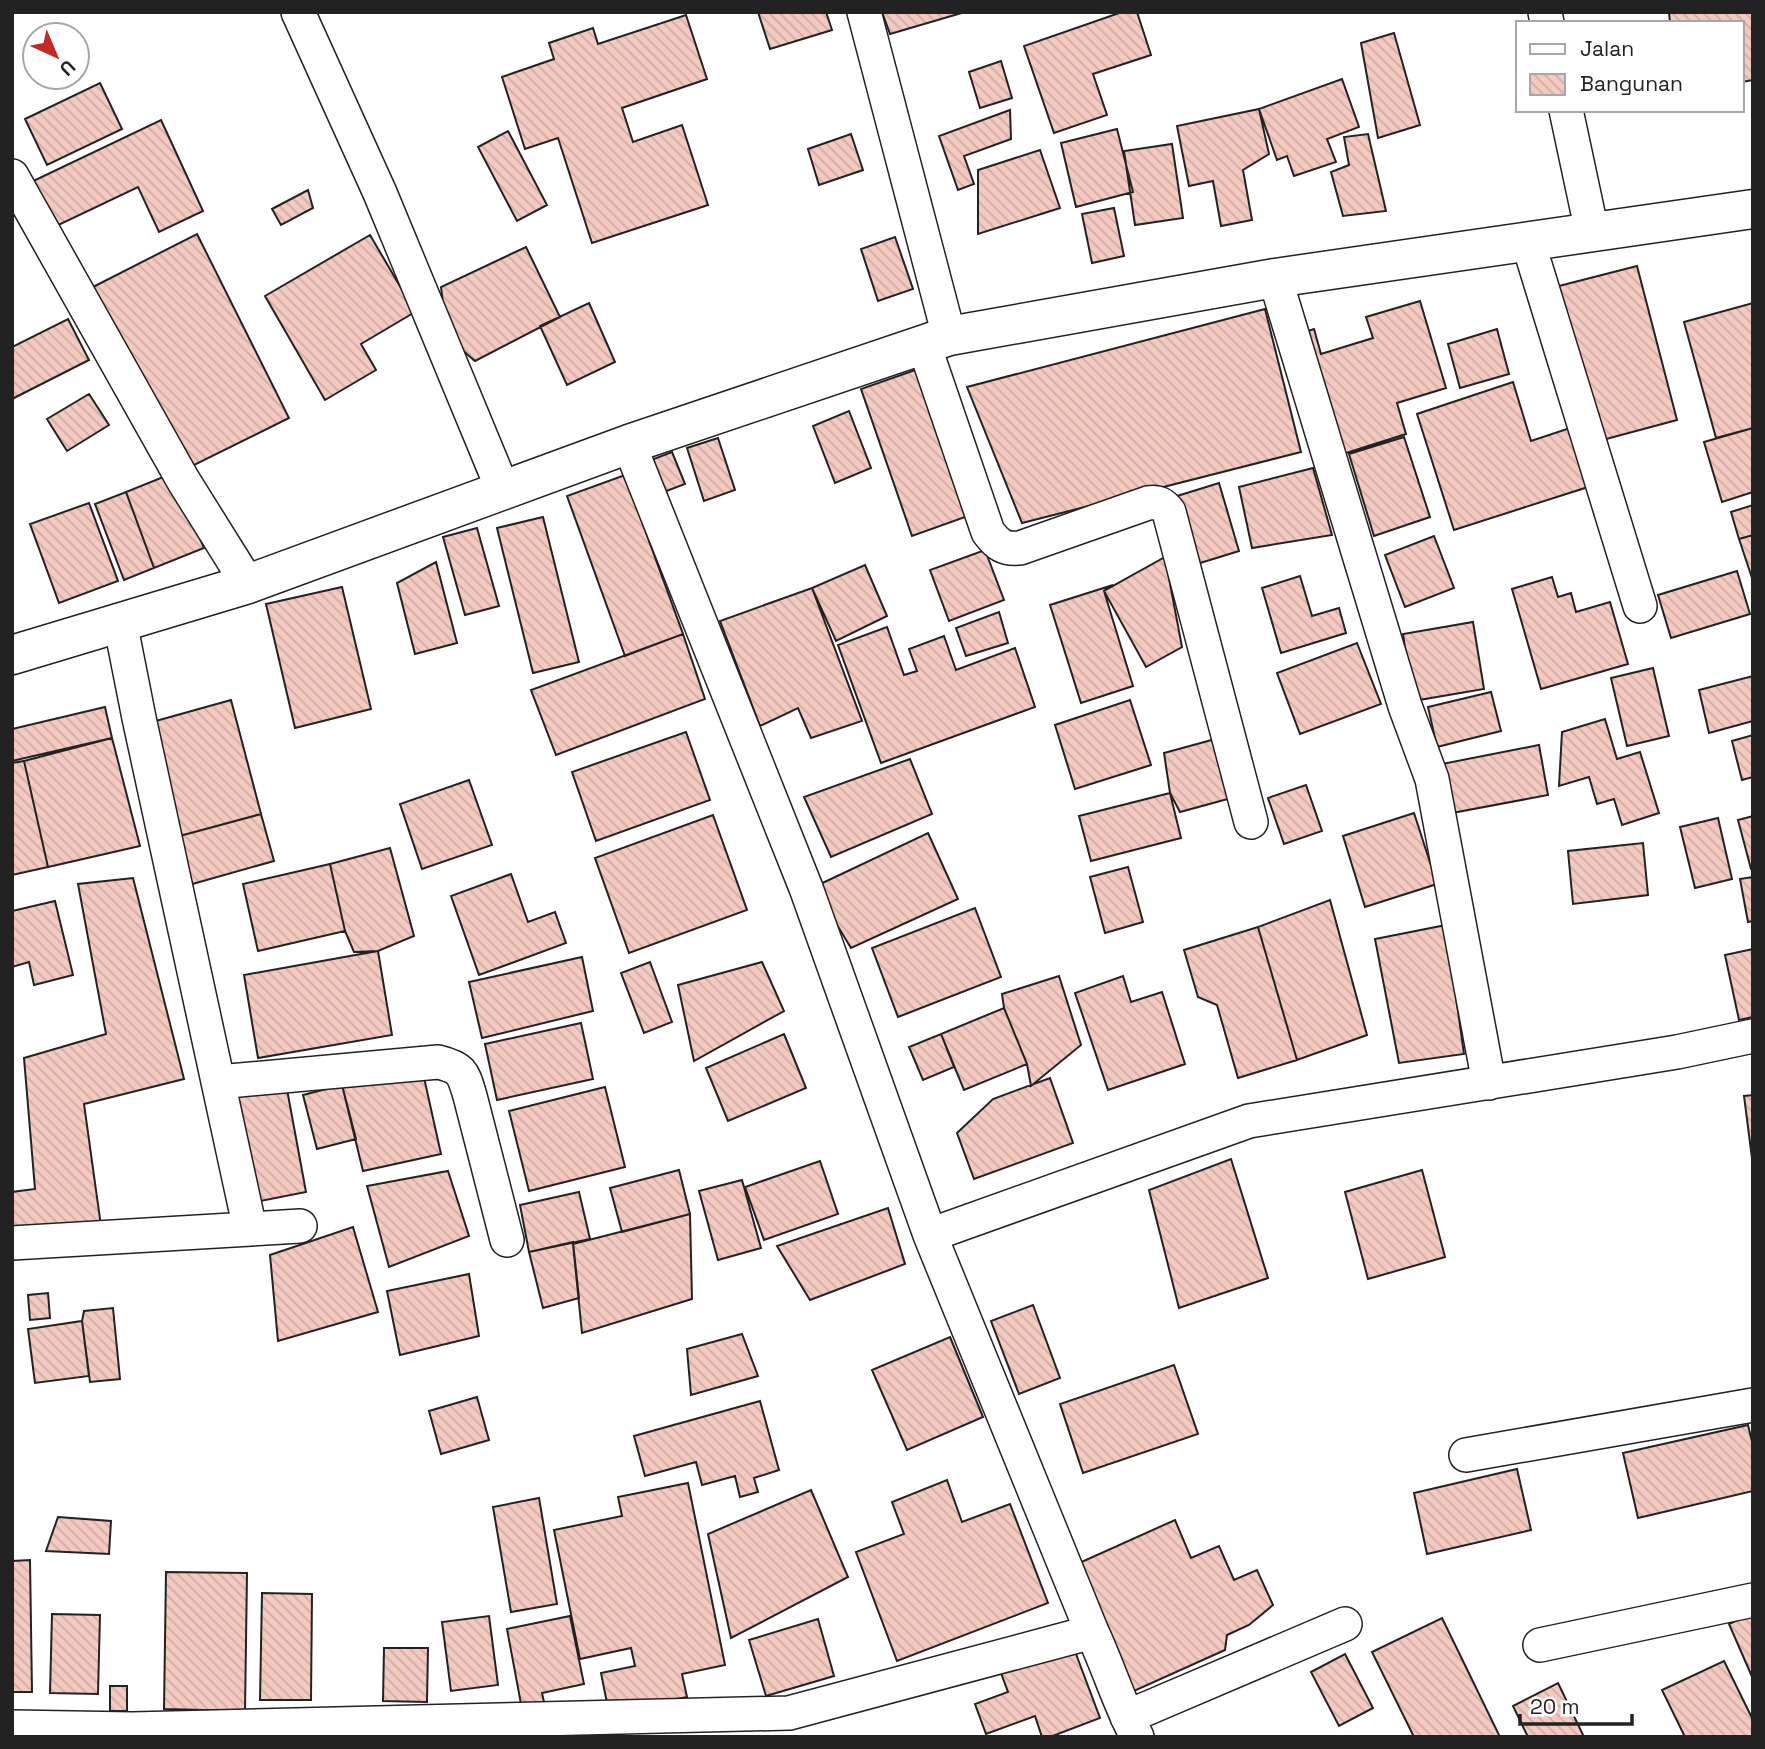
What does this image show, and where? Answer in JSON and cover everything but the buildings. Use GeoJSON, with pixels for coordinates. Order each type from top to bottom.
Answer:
{"type":"FeatureCollection","features":[{"type":"Feature","properties":{"kind":"highway"},"geometry":{"type":"LineString","coordinates":[[12,655],[248,584],[629,444],[937,341],[1275,278],[1753,209]]}},
{"type":"Feature","properties":{"kind":"street"},"geometry":{"type":"LineString","coordinates":[[298,12],[380,193],[503,490]]}},
{"type":"Feature","properties":{"kind":"street"},"geometry":{"type":"LineString","coordinates":[[864,12],[937,341],[988,532],[1001,546],[1020,548],[1153,502],[1165,507],[1169,512],[1251,822]]}},
{"type":"Feature","properties":{"kind":"street"},"geometry":{"type":"LineString","coordinates":[[1566,112],[1592,232]]}},
{"type":"Feature","properties":{"kind":"street"},"geometry":{"type":"LineString","coordinates":[[12,176],[183,480],[248,584]]}},
{"type":"Feature","properties":{"kind":"street"},"geometry":{"type":"LineString","coordinates":[[1528,242],[1640,606]]}},
{"type":"Feature","properties":{"kind":"street"},"geometry":{"type":"LineString","coordinates":[[1275,278],[1405,706],[1432,779],[1489,1083]]}},
{"type":"Feature","properties":{"kind":"street"},"geometry":{"type":"LineString","coordinates":[[629,444],[806,888],[930,1235],[1132,1727],[1345,1624]]}},
{"type":"Feature","properties":{"kind":"street"},"geometry":{"type":"LineString","coordinates":[[120,622],[250,1229]]}},
{"type":"Feature","properties":{"kind":"street"},"geometry":{"type":"LineString","coordinates":[[930,1235],[1249,1121],[1677,1052],[1753,1036]]}},
{"type":"Feature","properties":{"kind":"street"},"geometry":{"type":"LineString","coordinates":[[218,1082],[438,1062],[455,1066],[464,1076],[470,1096],[507,1240]]}},
{"type":"Feature","properties":{"kind":"street"},"geometry":{"type":"LineString","coordinates":[[12,1243],[300,1226]]}},
{"type":"Feature","properties":{"kind":"street"},"geometry":{"type":"LineString","coordinates":[[1465,1455],[1753,1405]]}},
{"type":"Feature","properties":{"kind":"street"},"geometry":{"type":"LineString","coordinates":[[1540,1645],[1753,1600]]}},
{"type":"Feature","properties":{"kind":"street"},"geometry":{"type":"LineString","coordinates":[[12,1727],[137,1733],[791,1725],[1092,1632]]}}]}
